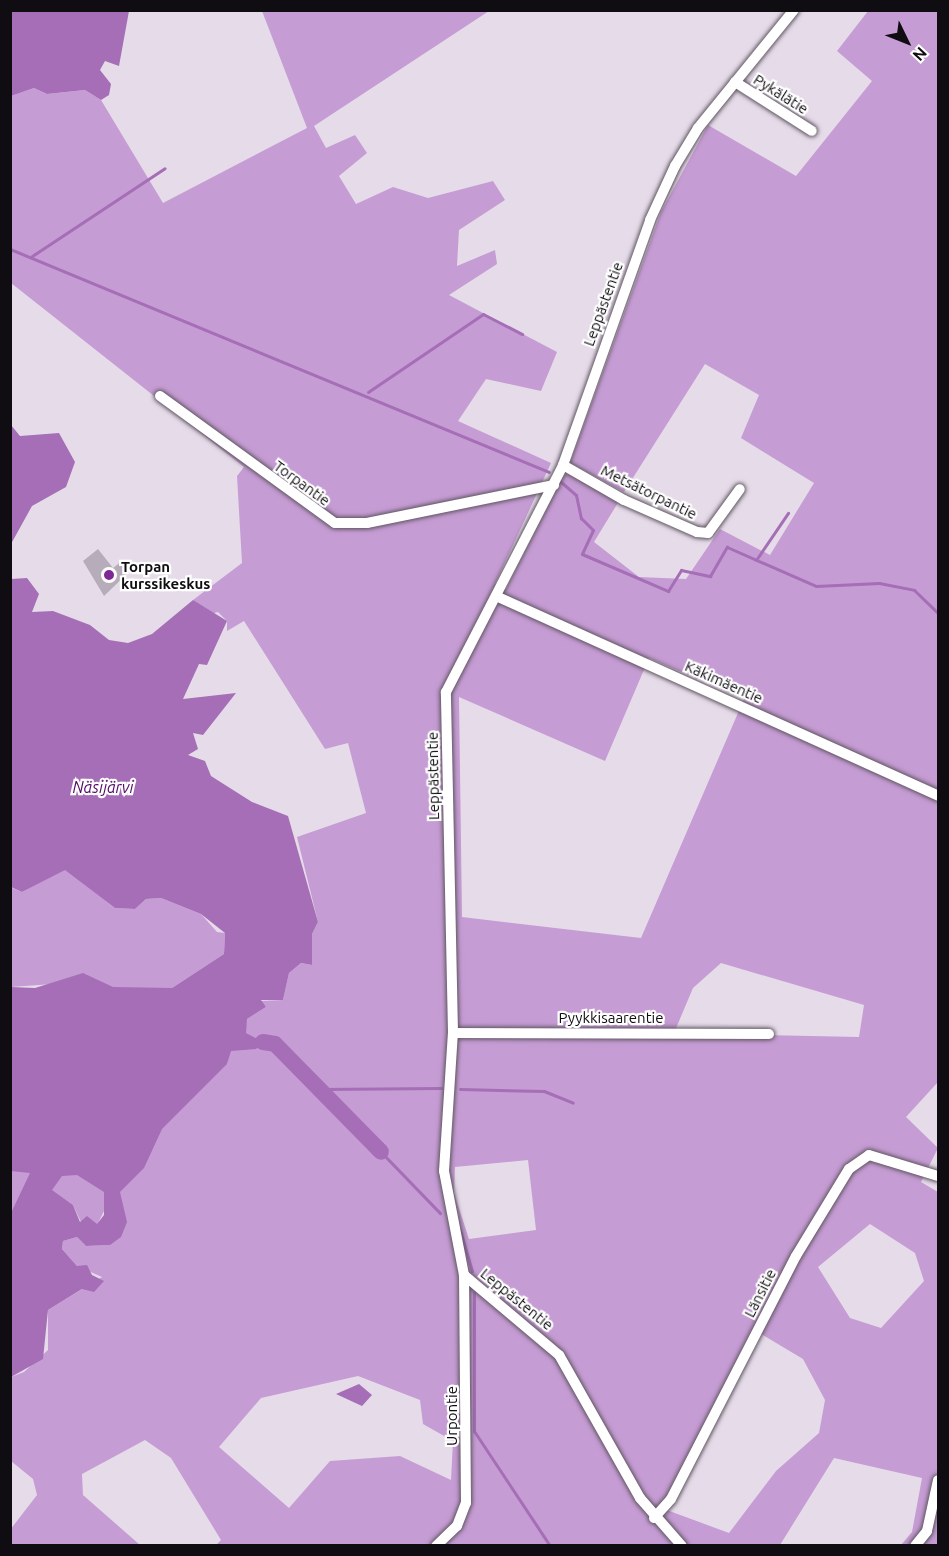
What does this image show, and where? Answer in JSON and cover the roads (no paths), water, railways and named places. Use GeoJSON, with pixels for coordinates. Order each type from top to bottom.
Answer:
{"type":"FeatureCollection","features":[{"type":"Feature","properties":{"kind":"street","name":"Leppästentie"},"geometry":{"type":"LineString","coordinates":[[681,1545],[654,1518],[559,1355],[464,1275],[444,1171],[453,1033],[446,693],[563,465],[656,206],[698,128],[794,10]]}},
{"type":"Feature","properties":{"kind":"street","name":"Pykälätie"},"geometry":{"type":"LineString","coordinates":[[735,82],[812,131]]}},
{"type":"Feature","properties":{"kind":"street","name":"Torpantie"},"geometry":{"type":"LineString","coordinates":[[160,396],[335,523],[367,523],[554,485]]}},
{"type":"Feature","properties":{"kind":"street","name":"Metsätorpantie"},"geometry":{"type":"LineString","coordinates":[[563,465],[624,500],[697,532],[708,533],[740,489]]}},
{"type":"Feature","properties":{"kind":"street","name":"Käkimäentie"},"geometry":{"type":"LineString","coordinates":[[496,596],[939,796]]}},
{"type":"Feature","properties":{"kind":"street","name":"Pyykkisaarentie"},"geometry":{"type":"LineString","coordinates":[[453,1033],[769,1034]]}},
{"type":"Feature","properties":{"kind":"street","name":"Länsitie"},"geometry":{"type":"LineString","coordinates":[[654,1518],[670,1499],[796,1256],[849,1169],[869,1155],[939,1176]]}},
{"type":"Feature","properties":{"kind":"street","name":"Urpontie"},"geometry":{"type":"LineString","coordinates":[[436,1545],[457,1526],[466,1503],[464,1275]]}},
{"type":"Feature","properties":{"kind":"street"},"geometry":{"type":"LineString","coordinates":[[915,1545],[927,1531],[939,1480]]}},
{"type":"Feature","properties":{"kind":"water"},"geometry":{"type":"Polygon","coordinates":[[[11,10],[129,11],[119,66],[105,61],[100,70],[111,84],[109,95],[101,100],[85,90],[47,94],[34,88],[11,96],[11,10]]]}},
{"type":"Feature","properties":{"kind":"water"},"geometry":{"type":"Polygon","coordinates":[[[11,425],[20,436],[59,433],[75,462],[66,487],[32,506],[11,544],[11,425]]]}},
{"type":"Feature","properties":{"kind":"water","name":"Näsijärvi"},"geometry":{"type":"Polygon","coordinates":[[[27,578],[39,594],[32,612],[53,611],[90,625],[109,640],[128,643],[152,634],[193,600],[227,621],[207,665],[199,664],[183,699],[236,693],[203,735],[193,733],[198,749],[188,755],[205,761],[211,776],[252,802],[288,816],[318,922],[312,934],[312,965],[301,963],[289,973],[283,1000],[261,1000],[266,1007],[247,1019],[246,1033],[263,1042],[256,1049],[231,1051],[227,1064],[162,1129],[144,1168],[120,1192],[127,1222],[121,1237],[110,1245],[86,1246],[77,1237],[63,1241],[62,1249],[77,1266],[87,1265],[92,1275],[104,1281],[94,1292],[82,1289],[48,1310],[43,1359],[11,1377],[11,1213],[30,1173],[11,1171],[11,987],[35,988],[83,973],[113,987],[172,988],[224,954],[225,933],[201,914],[161,898],[146,899],[135,909],[115,908],[65,870],[22,892],[11,887],[11,579],[27,578]],[[77,1175],[62,1176],[52,1190],[73,1205],[80,1222],[87,1216],[97,1224],[104,1215],[104,1192],[77,1175]]]}},
{"type":"Feature","properties":{"kind":"water"},"geometry":{"type":"Polygon","coordinates":[[[359,1384],[372,1395],[362,1406],[336,1394],[359,1384]]]}},
{"type":"Feature","properties":{"kind":"waterway"},"geometry":{"type":"LineString","coordinates":[[32,256],[165,168]]}},
{"type":"Feature","properties":{"kind":"waterway"},"geometry":{"type":"LineString","coordinates":[[10,249],[549,472]]}},
{"type":"Feature","properties":{"kind":"waterway"},"geometry":{"type":"LineString","coordinates":[[368,392],[483,314],[522,334]]}},
{"type":"Feature","properties":{"kind":"waterway"},"geometry":{"type":"LineString","coordinates":[[561,482],[576,495],[581,518],[593,530],[582,554],[668,591],[681,570],[710,576],[727,547],[816,586],[879,583],[914,590],[938,613]]}},
{"type":"Feature","properties":{"kind":"waterway"},"geometry":{"type":"LineString","coordinates":[[756,560],[788,513]]}},
{"type":"Feature","properties":{"kind":"waterway"},"geometry":{"type":"LineString","coordinates":[[263,1042],[275,1044],[381,1152]]}},
{"type":"Feature","properties":{"kind":"waterway"},"geometry":{"type":"LineString","coordinates":[[321,1089],[441,1088]]}},
{"type":"Feature","properties":{"kind":"waterway"},"geometry":{"type":"LineString","coordinates":[[460,1089],[544,1091],[573,1103]]}},
{"type":"Feature","properties":{"kind":"waterway"},"geometry":{"type":"LineString","coordinates":[[381,1152],[440,1213]]}},
{"type":"Feature","properties":{"kind":"waterway"},"geometry":{"type":"LineString","coordinates":[[460,1230],[472,1271]]}},
{"type":"Feature","properties":{"kind":"waterway"},"geometry":{"type":"LineString","coordinates":[[474,1292],[474,1431],[550,1546]]}},
{"type":"Feature","properties":{"kind":"place","name":"Torpan kurssikeskus"},"geometry":{"type":"Point","coordinates":[109,575]}}]}
